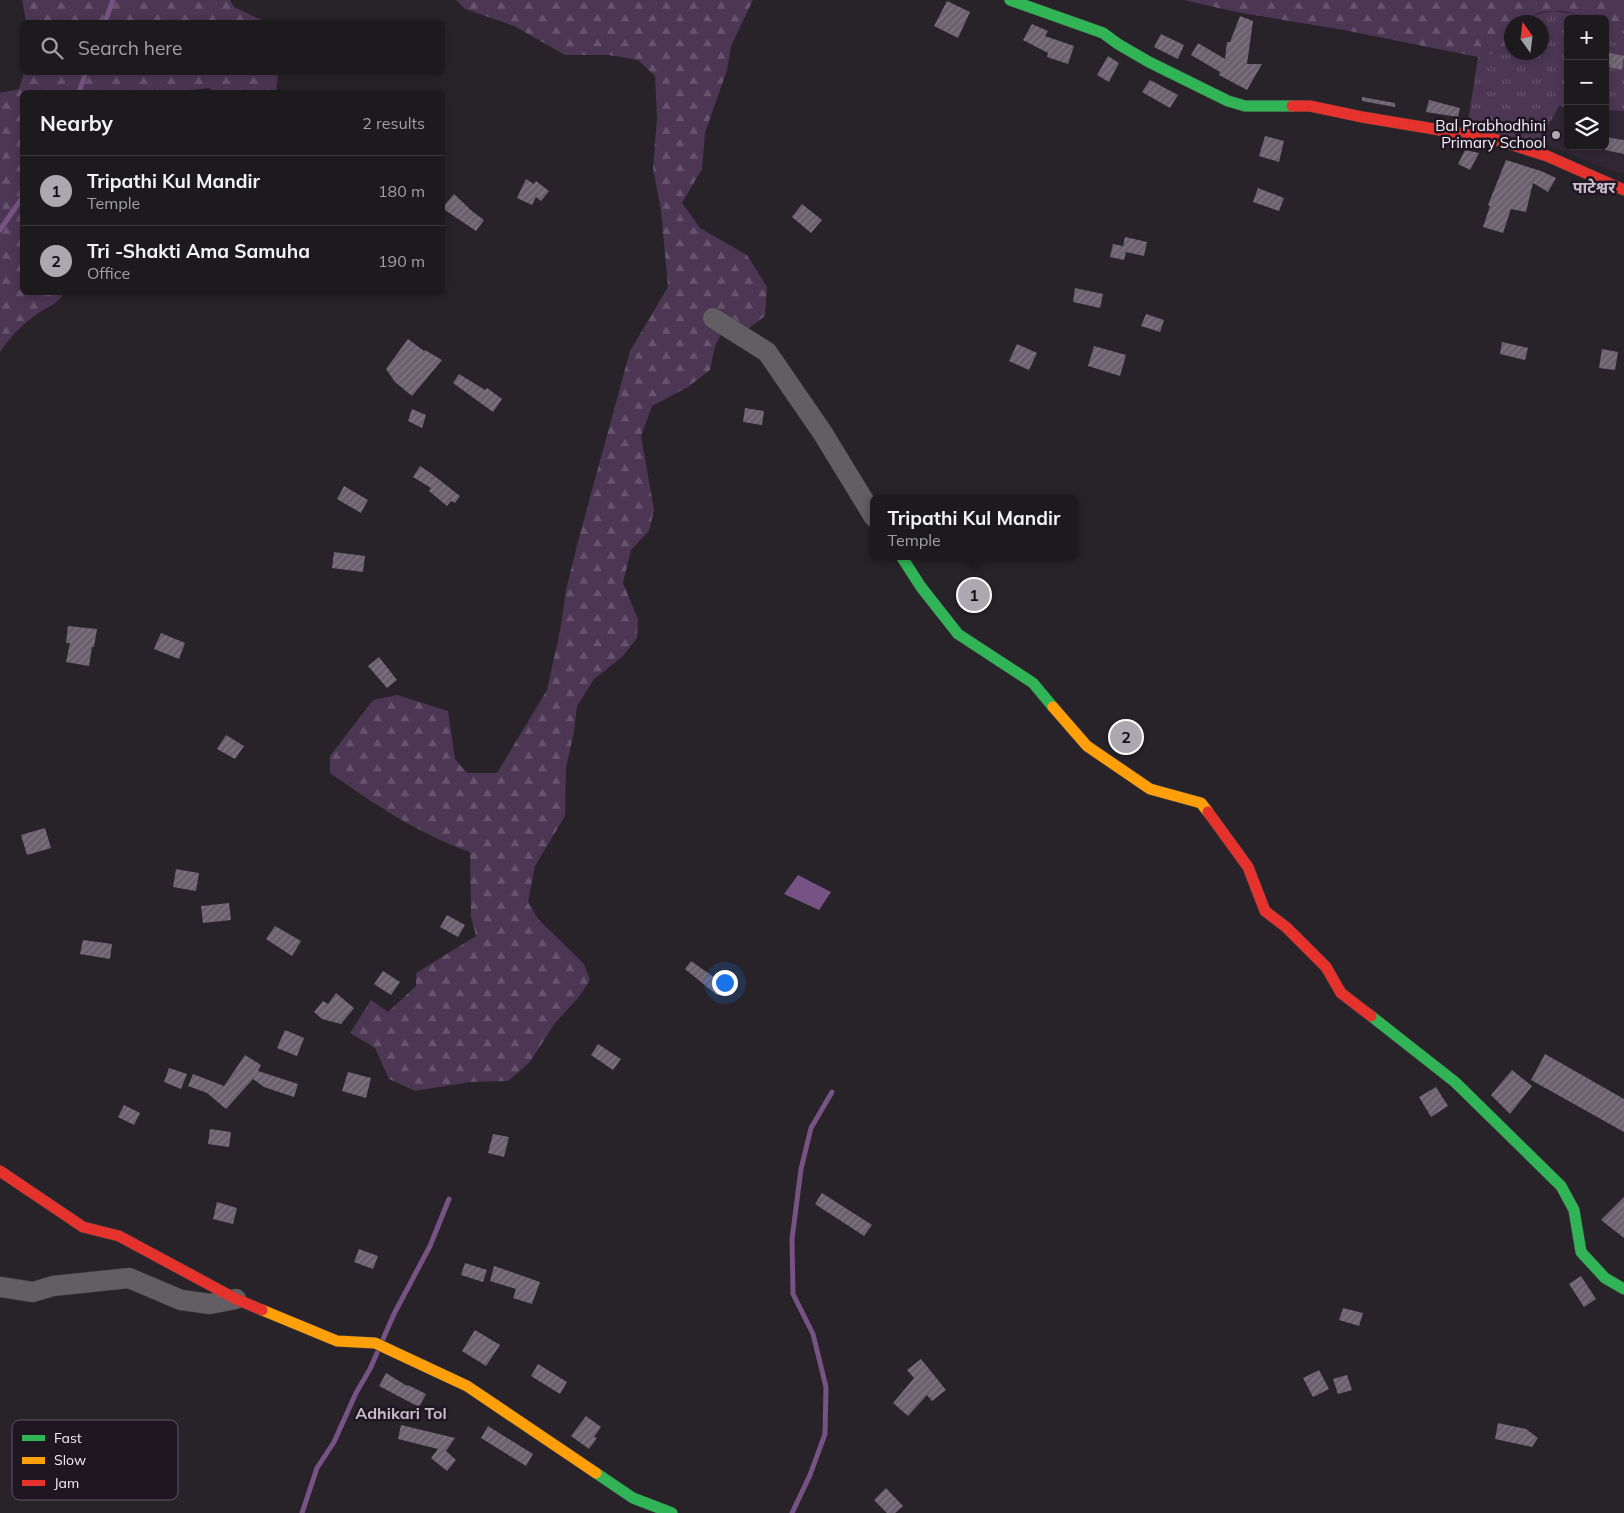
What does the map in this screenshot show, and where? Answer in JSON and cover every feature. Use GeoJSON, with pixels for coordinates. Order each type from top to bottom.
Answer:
{"type":"FeatureCollection","features":[{"type":"Feature","properties":{"kind":"street"},"geometry":{"type":"LineString","coordinates":[[1010,0],[1103,33],[1149,62],[1228,101],[1245,106],[1310,106],[1362,118],[1494,139],[1547,156],[1624,190]]}},
{"type":"Feature","properties":{"kind":"street"},"geometry":{"type":"LineString","coordinates":[[713,318],[767,352],[822,432],[870,510]]}},
{"type":"Feature","properties":{"kind":"street"},"geometry":{"type":"LineString","coordinates":[[904,560],[921,587],[958,634],[1033,683],[1087,746],[1150,789],[1201,803],[1248,866],[1265,912],[1286,927],[1326,967],[1341,992],[1456,1082],[1561,1186],[1574,1210],[1581,1252],[1605,1278],[1624,1288]]}},
{"type":"Feature","properties":{"kind":"street"},"geometry":{"type":"LineString","coordinates":[[0,1171],[83,1228],[119,1236],[236,1299],[338,1341],[375,1343],[467,1386],[633,1498],[672,1513]]}},
{"type":"Feature","properties":{"kind":"street"},"geometry":{"type":"LineString","coordinates":[[0,1287],[33,1292],[53,1286],[129,1278],[181,1300],[210,1304],[236,1299]]}},
{"type":"Feature","properties":{"kind":"shaded area","name":"Bal Prabhodhini Primary School"},"geometry":{"type":"Polygon","coordinates":[[[1559,106],[1564,107],[1564,150],[1609,150],[1609,110],[1624,111],[1624,174],[1542,143],[1548,126],[1559,106]]]}},
{"type":"Feature","properties":{"kind":"shaded area"},"geometry":{"type":"Polygon","coordinates":[[[798,875],[831,892],[819,910],[784,894],[798,875]]]}},
{"type":"Feature","properties":{"kind":"green space"},"geometry":{"type":"Polygon","coordinates":[[[22,0],[230,0],[234,7],[262,20],[26,20],[22,0]]]}},
{"type":"Feature","properties":{"kind":"green space"},"geometry":{"type":"Polygon","coordinates":[[[456,0],[753,0],[731,46],[727,70],[705,133],[702,169],[682,203],[700,228],[747,255],[767,287],[765,316],[745,331],[728,321],[715,346],[710,370],[688,387],[652,406],[641,436],[654,510],[649,531],[631,550],[623,583],[638,619],[637,638],[622,657],[594,679],[577,706],[574,732],[566,768],[565,816],[535,866],[528,902],[538,919],[584,964],[590,980],[578,998],[555,1023],[530,1062],[508,1081],[470,1082],[415,1091],[389,1079],[375,1048],[350,1033],[371,1000],[388,1012],[416,986],[416,973],[476,936],[471,917],[470,852],[415,827],[347,785],[330,773],[330,756],[373,700],[397,695],[448,711],[455,759],[467,773],[497,773],[547,690],[560,631],[566,590],[577,545],[630,351],[668,287],[661,211],[653,168],[657,118],[655,76],[638,60],[609,55],[565,55],[514,26],[465,9],[456,0]]]}},
{"type":"Feature","properties":{"kind":"green space"},"geometry":{"type":"Polygon","coordinates":[[[1184,0],[1624,0],[1624,23],[1609,21],[1609,15],[1579,15],[1553,11],[1532,15],[1504,15],[1504,46],[1493,53],[1478,57],[1344,30],[1236,12],[1184,0]]]}},
{"type":"Feature","properties":{"kind":"green space"},"geometry":{"type":"Polygon","coordinates":[[[1553,11],[1582,15],[1564,15],[1564,107],[1559,106],[1548,126],[1542,143],[1467,128],[1478,57],[1489,55],[1504,46],[1504,60],[1549,60],[1549,15],[1533,15],[1553,11]]]}},
{"type":"Feature","properties":{"kind":"green space"},"geometry":{"type":"Polygon","coordinates":[[[1609,21],[1624,23],[1624,111],[1609,110],[1609,21]]]}},
{"type":"Feature","properties":{"kind":"green space"},"geometry":{"type":"Polygon","coordinates":[[[23,75],[278,75],[276,90],[212,90],[209,88],[193,90],[20,90],[20,295],[62,295],[58,301],[37,314],[19,329],[0,352],[0,93],[19,89],[23,75]]]}},
{"type":"Feature","properties":{"kind":"building"},"geometry":{"type":"Polygon","coordinates":[[[947,1],[970,12],[958,38],[934,26],[947,1]]]}},
{"type":"Feature","properties":{"kind":"building"},"geometry":{"type":"Polygon","coordinates":[[[1240,16],[1253,21],[1247,64],[1262,64],[1247,90],[1219,75],[1220,72],[1191,55],[1198,43],[1225,59],[1227,42],[1230,42],[1240,16]]]}},
{"type":"Feature","properties":{"kind":"building"},"geometry":{"type":"Polygon","coordinates":[[[1032,24],[1048,31],[1045,36],[1074,46],[1068,64],[1047,57],[1048,53],[1023,40],[1032,24]]]}},
{"type":"Feature","properties":{"kind":"building"},"geometry":{"type":"Polygon","coordinates":[[[1161,34],[1184,45],[1178,59],[1154,47],[1161,34]]]}},
{"type":"Feature","properties":{"kind":"building"},"geometry":{"type":"Polygon","coordinates":[[[1609,53],[1624,56],[1622,70],[1609,67],[1609,53]]]}},
{"type":"Feature","properties":{"kind":"building"},"geometry":{"type":"Polygon","coordinates":[[[1108,56],[1119,63],[1109,82],[1097,75],[1108,56]]]}},
{"type":"Feature","properties":{"kind":"building"},"geometry":{"type":"Polygon","coordinates":[[[1150,80],[1178,95],[1170,108],[1142,92],[1150,80]]]}},
{"type":"Feature","properties":{"kind":"building"},"geometry":{"type":"Polygon","coordinates":[[[1362,97],[1395,103],[1395,107],[1362,101],[1362,97]]]}},
{"type":"Feature","properties":{"kind":"building"},"geometry":{"type":"Polygon","coordinates":[[[1429,100],[1460,108],[1458,117],[1426,112],[1429,100]]]}},
{"type":"Feature","properties":{"kind":"building"},"geometry":{"type":"Polygon","coordinates":[[[1265,136],[1284,141],[1279,162],[1259,156],[1265,136]]]}},
{"type":"Feature","properties":{"kind":"building"},"geometry":{"type":"Polygon","coordinates":[[[1609,138],[1624,140],[1624,154],[1605,150],[1609,150],[1609,138]]]}},
{"type":"Feature","properties":{"kind":"building"},"geometry":{"type":"Polygon","coordinates":[[[1465,150],[1479,153],[1470,170],[1458,164],[1465,150]]]}},
{"type":"Feature","properties":{"kind":"building"},"geometry":{"type":"Polygon","coordinates":[[[1506,160],[1541,171],[1556,178],[1548,192],[1533,183],[1526,212],[1511,209],[1503,233],[1483,227],[1490,206],[1488,205],[1506,160]]]}},
{"type":"Feature","properties":{"kind":"building"},"geometry":{"type":"Polygon","coordinates":[[[526,179],[534,184],[536,181],[549,191],[541,201],[536,197],[532,205],[517,198],[526,179]]]}},
{"type":"Feature","properties":{"kind":"building"},"geometry":{"type":"Polygon","coordinates":[[[1258,188],[1284,198],[1279,211],[1253,202],[1258,188]]]}},
{"type":"Feature","properties":{"kind":"building"},"geometry":{"type":"Polygon","coordinates":[[[454,194],[484,220],[476,231],[445,210],[445,204],[454,194]]]}},
{"type":"Feature","properties":{"kind":"building"},"geometry":{"type":"Polygon","coordinates":[[[802,204],[822,220],[811,233],[792,217],[802,204]]]}},
{"type":"Feature","properties":{"kind":"building"},"geometry":{"type":"Polygon","coordinates":[[[1125,237],[1147,242],[1144,256],[1126,252],[1124,260],[1110,257],[1113,244],[1123,246],[1125,237]]]}},
{"type":"Feature","properties":{"kind":"building"},"geometry":{"type":"Polygon","coordinates":[[[1075,288],[1103,294],[1100,308],[1073,302],[1075,288]]]}},
{"type":"Feature","properties":{"kind":"building"},"geometry":{"type":"Polygon","coordinates":[[[1146,314],[1164,320],[1160,332],[1141,326],[1146,314]]]}},
{"type":"Feature","properties":{"kind":"building"},"geometry":{"type":"Polygon","coordinates":[[[408,339],[424,351],[442,360],[412,396],[395,382],[386,369],[408,339]]]}},
{"type":"Feature","properties":{"kind":"building"},"geometry":{"type":"Polygon","coordinates":[[[1502,342],[1528,348],[1525,360],[1500,354],[1502,342]]]}},
{"type":"Feature","properties":{"kind":"building"},"geometry":{"type":"Polygon","coordinates":[[[1017,344],[1037,353],[1029,370],[1009,361],[1017,344]]]}},
{"type":"Feature","properties":{"kind":"building"},"geometry":{"type":"Polygon","coordinates":[[[1094,346],[1126,355],[1120,376],[1088,366],[1094,346]]]}},
{"type":"Feature","properties":{"kind":"building"},"geometry":{"type":"Polygon","coordinates":[[[1602,349],[1618,352],[1615,370],[1599,368],[1602,349]]]}},
{"type":"Feature","properties":{"kind":"building"},"geometry":{"type":"Polygon","coordinates":[[[459,374],[485,390],[487,388],[502,399],[493,412],[453,383],[459,374]]]}},
{"type":"Feature","properties":{"kind":"building"},"geometry":{"type":"Polygon","coordinates":[[[745,408],[764,411],[762,425],[743,422],[745,408]]]}},
{"type":"Feature","properties":{"kind":"building"},"geometry":{"type":"Polygon","coordinates":[[[412,409],[426,415],[422,428],[408,421],[412,409]]]}},
{"type":"Feature","properties":{"kind":"building"},"geometry":{"type":"Polygon","coordinates":[[[420,466],[460,496],[455,503],[451,501],[447,506],[429,491],[431,488],[413,477],[420,466]]]}},
{"type":"Feature","properties":{"kind":"building"},"geometry":{"type":"Polygon","coordinates":[[[344,486],[368,500],[361,513],[337,499],[344,486]]]}},
{"type":"Feature","properties":{"kind":"building"},"geometry":{"type":"Polygon","coordinates":[[[334,552],[365,556],[363,572],[332,568],[334,552]]]}},
{"type":"Feature","properties":{"kind":"building"},"geometry":{"type":"Polygon","coordinates":[[[68,626],[97,629],[89,666],[66,662],[70,643],[66,643],[68,626]]]}},
{"type":"Feature","properties":{"kind":"building"},"geometry":{"type":"Polygon","coordinates":[[[161,633],[185,643],[179,659],[154,649],[161,633]]]}},
{"type":"Feature","properties":{"kind":"building"},"geometry":{"type":"Polygon","coordinates":[[[379,657],[397,680],[387,688],[368,666],[379,657]]]}},
{"type":"Feature","properties":{"kind":"building"},"geometry":{"type":"Polygon","coordinates":[[[1118,727],[1143,736],[1138,748],[1114,739],[1118,727]]]}},
{"type":"Feature","properties":{"kind":"building"},"geometry":{"type":"Polygon","coordinates":[[[226,735],[244,746],[235,759],[217,749],[226,735]]]}},
{"type":"Feature","properties":{"kind":"building"},"geometry":{"type":"Polygon","coordinates":[[[45,828],[51,848],[27,855],[21,835],[45,828]]]}},
{"type":"Feature","properties":{"kind":"building"},"geometry":{"type":"Polygon","coordinates":[[[176,869],[199,873],[196,891],[173,887],[176,869]]]}},
{"type":"Feature","properties":{"kind":"building"},"geometry":{"type":"Polygon","coordinates":[[[229,903],[231,920],[203,923],[201,906],[229,903]]]}},
{"type":"Feature","properties":{"kind":"building"},"geometry":{"type":"Polygon","coordinates":[[[447,915],[465,925],[458,937],[440,927],[447,915]]]}},
{"type":"Feature","properties":{"kind":"building"},"geometry":{"type":"Polygon","coordinates":[[[275,926],[301,941],[292,956],[266,939],[275,926]]]}},
{"type":"Feature","properties":{"kind":"building"},"geometry":{"type":"Polygon","coordinates":[[[83,940],[112,944],[110,959],[80,954],[83,940]]]}},
{"type":"Feature","properties":{"kind":"building"},"geometry":{"type":"Polygon","coordinates":[[[691,961],[725,985],[717,995],[685,969],[691,961]]]}},
{"type":"Feature","properties":{"kind":"building"},"geometry":{"type":"Polygon","coordinates":[[[383,971],[400,982],[391,995],[374,984],[383,971]]]}},
{"type":"Feature","properties":{"kind":"building"},"geometry":{"type":"Polygon","coordinates":[[[336,993],[354,1008],[341,1024],[322,1019],[314,1012],[323,1001],[328,1004],[336,993]]]}},
{"type":"Feature","properties":{"kind":"building"},"geometry":{"type":"Polygon","coordinates":[[[285,1030],[304,1038],[297,1056],[277,1048],[285,1030]]]}},
{"type":"Feature","properties":{"kind":"building"},"geometry":{"type":"Polygon","coordinates":[[[598,1044],[621,1059],[613,1070],[591,1055],[598,1044]]]}},
{"type":"Feature","properties":{"kind":"building"},"geometry":{"type":"Polygon","coordinates":[[[1545,1054],[1624,1099],[1624,1132],[1531,1080],[1545,1054]]]}},
{"type":"Feature","properties":{"kind":"building"},"geometry":{"type":"Polygon","coordinates":[[[245,1055],[261,1065],[258,1071],[298,1084],[294,1097],[264,1087],[253,1079],[226,1109],[207,1093],[188,1086],[193,1074],[224,1086],[245,1055]]]}},
{"type":"Feature","properties":{"kind":"building"},"geometry":{"type":"Polygon","coordinates":[[[169,1068],[187,1074],[181,1089],[164,1082],[169,1068]]]}},
{"type":"Feature","properties":{"kind":"building"},"geometry":{"type":"Polygon","coordinates":[[[1512,1070],[1532,1086],[1510,1114],[1491,1095],[1512,1070]]]}},
{"type":"Feature","properties":{"kind":"building"},"geometry":{"type":"Polygon","coordinates":[[[348,1072],[371,1078],[366,1098],[342,1091],[348,1072]]]}},
{"type":"Feature","properties":{"kind":"building"},"geometry":{"type":"Polygon","coordinates":[[[1436,1087],[1448,1106],[1431,1117],[1419,1097],[1436,1087]]]}},
{"type":"Feature","properties":{"kind":"building"},"geometry":{"type":"Polygon","coordinates":[[[124,1105],[140,1113],[134,1125],[118,1117],[124,1105]]]}},
{"type":"Feature","properties":{"kind":"building"},"geometry":{"type":"Polygon","coordinates":[[[210,1129],[231,1132],[229,1147],[208,1144],[210,1129]]]}},
{"type":"Feature","properties":{"kind":"building"},"geometry":{"type":"Polygon","coordinates":[[[493,1134],[509,1137],[504,1157],[488,1153],[493,1134]]]}},
{"type":"Feature","properties":{"kind":"building"},"geometry":{"type":"Polygon","coordinates":[[[822,1193],[872,1225],[864,1236],[815,1204],[822,1193]]]}},
{"type":"Feature","properties":{"kind":"building"},"geometry":{"type":"Polygon","coordinates":[[[1624,1197],[1624,1238],[1601,1220],[1624,1197]]]}},
{"type":"Feature","properties":{"kind":"building"},"geometry":{"type":"Polygon","coordinates":[[[217,1202],[237,1208],[233,1224],[213,1219],[217,1202]]]}},
{"type":"Feature","properties":{"kind":"building"},"geometry":{"type":"Polygon","coordinates":[[[359,1249],[378,1256],[373,1269],[354,1262],[359,1249]]]}},
{"type":"Feature","properties":{"kind":"building"},"geometry":{"type":"Polygon","coordinates":[[[465,1263],[487,1270],[483,1282],[461,1275],[465,1263]]]}},
{"type":"Feature","properties":{"kind":"building"},"geometry":{"type":"Polygon","coordinates":[[[494,1266],[540,1282],[532,1304],[513,1298],[516,1289],[490,1281],[494,1266]]]}},
{"type":"Feature","properties":{"kind":"building"},"geometry":{"type":"Polygon","coordinates":[[[1581,1276],[1596,1299],[1584,1307],[1569,1284],[1581,1276]]]}},
{"type":"Feature","properties":{"kind":"building"},"geometry":{"type":"Polygon","coordinates":[[[1343,1308],[1363,1313],[1359,1326],[1339,1320],[1343,1308]]]}},
{"type":"Feature","properties":{"kind":"building"},"geometry":{"type":"Polygon","coordinates":[[[475,1330],[500,1345],[486,1366],[462,1351],[475,1330]]]}},
{"type":"Feature","properties":{"kind":"building"},"geometry":{"type":"Polygon","coordinates":[[[921,1359],[946,1390],[932,1401],[927,1395],[908,1416],[893,1403],[914,1378],[907,1370],[921,1359]]]}},
{"type":"Feature","properties":{"kind":"building"},"geometry":{"type":"Polygon","coordinates":[[[538,1364],[567,1382],[560,1394],[531,1376],[538,1364]]]}},
{"type":"Feature","properties":{"kind":"building"},"geometry":{"type":"Polygon","coordinates":[[[1319,1370],[1329,1389],[1313,1397],[1303,1378],[1319,1370]]]}},
{"type":"Feature","properties":{"kind":"building"},"geometry":{"type":"Polygon","coordinates":[[[386,1373],[407,1386],[426,1394],[419,1407],[379,1386],[386,1373]]]}},
{"type":"Feature","properties":{"kind":"building"},"geometry":{"type":"Polygon","coordinates":[[[1347,1375],[1352,1390],[1338,1394],[1333,1379],[1347,1375]]]}},
{"type":"Feature","properties":{"kind":"building"},"geometry":{"type":"Polygon","coordinates":[[[586,1416],[601,1427],[594,1437],[597,1438],[589,1449],[571,1436],[586,1416]]]}},
{"type":"Feature","properties":{"kind":"building"},"geometry":{"type":"Polygon","coordinates":[[[1498,1423],[1526,1429],[1538,1438],[1532,1447],[1495,1439],[1498,1423]]]}},
{"type":"Feature","properties":{"kind":"building"},"geometry":{"type":"Polygon","coordinates":[[[401,1425],[455,1438],[446,1451],[456,1460],[447,1471],[431,1458],[438,1449],[398,1439],[401,1425]]]}},
{"type":"Feature","properties":{"kind":"building"},"geometry":{"type":"Polygon","coordinates":[[[488,1426],[533,1454],[526,1466],[481,1438],[488,1426]]]}},
{"type":"Feature","properties":{"kind":"building"},"geometry":{"type":"Polygon","coordinates":[[[886,1488],[903,1506],[895,1513],[887,1513],[874,1500],[886,1488]]]}},
{"type":"Feature","properties":{"kind":"waterway"},"geometry":{"type":"LineString","coordinates":[[106,20],[113,0]]}},
{"type":"Feature","properties":{"kind":"waterway"},"geometry":{"type":"LineString","coordinates":[[80,90],[85,75]]}},
{"type":"Feature","properties":{"kind":"waterway"},"geometry":{"type":"LineString","coordinates":[[0,230],[20,201]]}},
{"type":"Feature","properties":{"kind":"waterway"},"geometry":{"type":"LineString","coordinates":[[792,1513],[810,1475],[825,1434],[826,1387],[813,1334],[793,1294],[792,1239],[801,1169],[811,1128],[832,1092]]}},
{"type":"Feature","properties":{"kind":"waterway"},"geometry":{"type":"LineString","coordinates":[[383,1339],[430,1246],[449,1199]]}},
{"type":"Feature","properties":{"kind":"waterway"},"geometry":{"type":"LineString","coordinates":[[302,1513],[317,1468],[334,1442],[356,1393],[377,1353]]}},
{"type":"Feature","properties":{"kind":"traffic: fast"},"geometry":{"type":"LineString","coordinates":[[1010,0],[1103,33],[1149,62],[1228,101],[1245,106],[1292,106]]}},
{"type":"Feature","properties":{"kind":"traffic: fast"},"geometry":{"type":"LineString","coordinates":[[904,560],[921,587],[958,634],[1033,683],[1053,707]]}},
{"type":"Feature","properties":{"kind":"traffic: fast"},"geometry":{"type":"LineString","coordinates":[[1371,1016],[1455,1082],[1561,1186],[1574,1210],[1581,1252],[1605,1278],[1624,1289]]}},
{"type":"Feature","properties":{"kind":"traffic: fast"},"geometry":{"type":"LineString","coordinates":[[596,1473],[633,1498],[672,1513]]}},
{"type":"Feature","properties":{"kind":"traffic: slow"},"geometry":{"type":"LineString","coordinates":[[1053,707],[1087,746],[1150,789],[1201,803],[1208,812]]}},
{"type":"Feature","properties":{"kind":"traffic: slow"},"geometry":{"type":"LineString","coordinates":[[262,1310],[337,1341],[375,1343],[467,1386],[596,1473]]}},
{"type":"Feature","properties":{"kind":"traffic: jam"},"geometry":{"type":"LineString","coordinates":[[1292,106],[1310,106],[1362,117],[1494,139],[1547,156],[1624,190]]}},
{"type":"Feature","properties":{"kind":"traffic: jam"},"geometry":{"type":"LineString","coordinates":[[1208,812],[1248,867],[1265,911],[1286,927],[1326,967],[1341,993],[1371,1016]]}},
{"type":"Feature","properties":{"kind":"traffic: jam"},"geometry":{"type":"LineString","coordinates":[[0,1171],[83,1227],[119,1236],[236,1299],[262,1310]]}},
{"type":"Feature","properties":{"kind":"place","name":"Bal Prabhodhini Primary School"},"geometry":{"type":"Point","coordinates":[1556,135]}},
{"type":"Feature","properties":{"kind":"place","name":"Tripathi Kul Mandir"},"geometry":{"type":"Point","coordinates":[974,595]}},
{"type":"Feature","properties":{"kind":"place","name":"Tri -Shakti Ama Samuha"},"geometry":{"type":"Point","coordinates":[1126,737]}},
{"type":"Feature","properties":{"kind":"district","name":"पाटेश्वर"},"geometry":{"type":"Point","coordinates":[1594,187]}},
{"type":"Feature","properties":{"kind":"district","name":"Adhikari Tol"},"geometry":{"type":"Point","coordinates":[401,1413]}}]}
